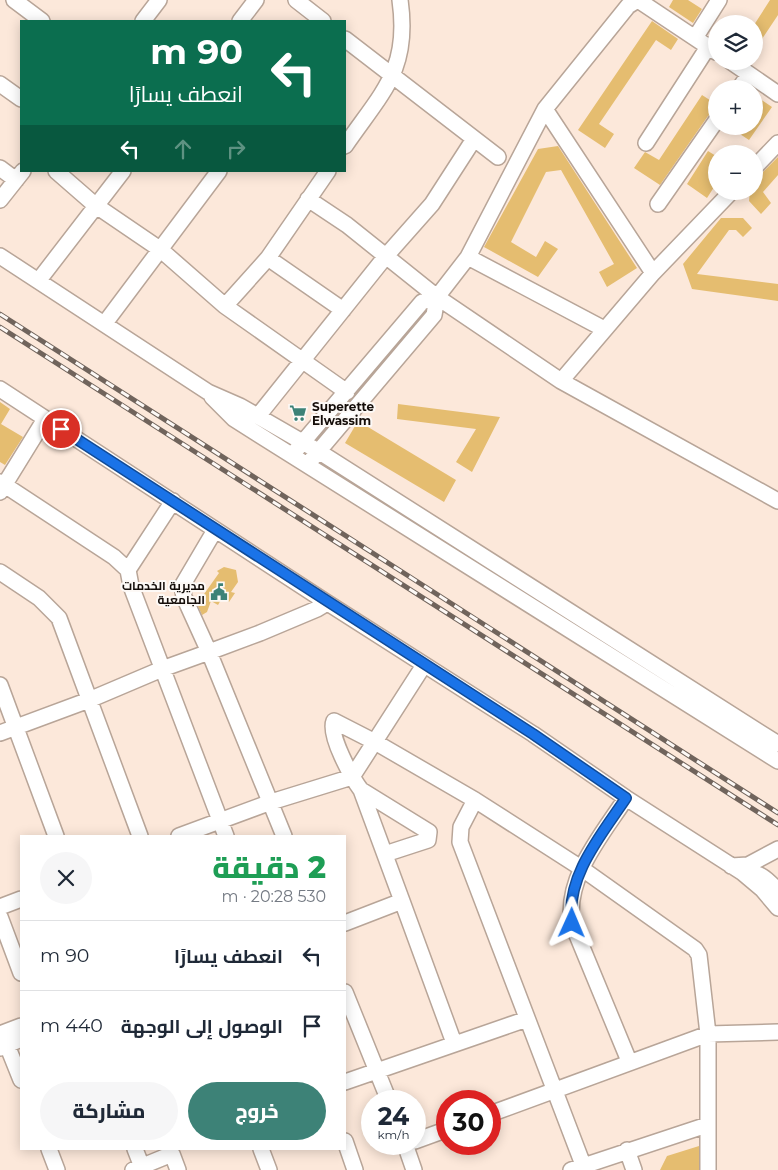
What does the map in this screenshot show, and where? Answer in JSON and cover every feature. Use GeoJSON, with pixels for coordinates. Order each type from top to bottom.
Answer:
{"type":"FeatureCollection","features":[{"type":"Feature","properties":{"kind":"street"},"geometry":{"type":"LineString","coordinates":[[14,0],[41,20]]}},
{"type":"Feature","properties":{"kind":"street"},"geometry":{"type":"LineString","coordinates":[[241,20],[256,0]]}},
{"type":"Feature","properties":{"kind":"street"},"geometry":{"type":"LineString","coordinates":[[296,0],[322,20]]}},
{"type":"Feature","properties":{"kind":"street"},"geometry":{"type":"LineString","coordinates":[[346,145],[393,76],[403,42],[400,0]]}},
{"type":"Feature","properties":{"kind":"street"},"geometry":{"type":"LineString","coordinates":[[694,38],[719,0]]}},
{"type":"Feature","properties":{"kind":"street"},"geometry":{"type":"LineString","coordinates":[[144,20],[155,1]]}},
{"type":"Feature","properties":{"kind":"street"},"geometry":{"type":"LineString","coordinates":[[308,464],[434,314],[437,297],[468,257],[545,109],[632,3],[641,2],[708,47]]}},
{"type":"Feature","properties":{"kind":"street"},"geometry":{"type":"LineString","coordinates":[[346,40],[498,158]]}},
{"type":"Feature","properties":{"kind":"street"},"geometry":{"type":"LineString","coordinates":[[646,143],[708,56]]}},
{"type":"Feature","properties":{"kind":"street"},"geometry":{"type":"LineString","coordinates":[[743,70],[778,94]]}},
{"type":"Feature","properties":{"kind":"street"},"geometry":{"type":"LineString","coordinates":[[745,80],[749,74]]}},
{"type":"Feature","properties":{"kind":"street"},"geometry":{"type":"LineString","coordinates":[[0,84],[20,98]]}},
{"type":"Feature","properties":{"kind":"street"},"geometry":{"type":"LineString","coordinates":[[545,109],[653,273]]}},
{"type":"Feature","properties":{"kind":"street"},"geometry":{"type":"LineString","coordinates":[[658,204],[708,132]]}},
{"type":"Feature","properties":{"kind":"street"},"geometry":{"type":"LineString","coordinates":[[258,416],[386,256],[432,204],[474,139]]}},
{"type":"Feature","properties":{"kind":"street"},"geometry":{"type":"LineString","coordinates":[[763,159],[778,143]]}},
{"type":"Feature","properties":{"kind":"street"},"geometry":{"type":"LineString","coordinates":[[0,168],[19,175],[0,200]]}},
{"type":"Feature","properties":{"kind":"street"},"geometry":{"type":"LineString","coordinates":[[57,172],[95,205],[161,250],[226,306],[347,392]]}},
{"type":"Feature","properties":{"kind":"street"},"geometry":{"type":"LineString","coordinates":[[39,280],[122,172]]}},
{"type":"Feature","properties":{"kind":"street"},"geometry":{"type":"LineString","coordinates":[[105,323],[218,172]]}},
{"type":"Feature","properties":{"kind":"street"},"geometry":{"type":"LineString","coordinates":[[226,306],[268,258],[327,172]]}},
{"type":"Feature","properties":{"kind":"street"},"geometry":{"type":"LineString","coordinates":[[308,199],[386,256],[437,297],[561,381],[778,501]]}},
{"type":"Feature","properties":{"kind":"street"},"geometry":{"type":"LineString","coordinates":[[561,381],[653,273],[723,200]]}},
{"type":"Feature","properties":{"kind":"street"},"geometry":{"type":"LineString","coordinates":[[0,256],[208,392],[258,416],[318,451],[776,756]]}},
{"type":"Feature","properties":{"kind":"street"},"geometry":{"type":"LineString","coordinates":[[468,257],[604,329]]}},
{"type":"Feature","properties":{"kind":"street"},"geometry":{"type":"LineString","coordinates":[[268,258],[342,310]]}},
{"type":"Feature","properties":{"kind":"street"},"geometry":{"type":"LineString","coordinates":[[293,456],[302,441],[347,392],[422,302],[437,297]]}},
{"type":"Feature","properties":{"kind":"street"},"geometry":{"type":"LineString","coordinates":[[0,389],[107,461],[173,501],[424,666],[533,734],[626,798],[737,869],[762,889],[778,908]]}},
{"type":"Feature","properties":{"kind":"street"},"geometry":{"type":"LineString","coordinates":[[208,392],[234,419],[776,756]]}},
{"type":"Feature","properties":{"kind":"street"},"geometry":{"type":"LineString","coordinates":[[45,419],[1,486],[89,539],[128,570],[131,586],[226,835]]}},
{"type":"Feature","properties":{"kind":"street"},"geometry":{"type":"LineString","coordinates":[[128,570],[173,501]]}},
{"type":"Feature","properties":{"kind":"street"},"geometry":{"type":"LineString","coordinates":[[215,530],[182,586],[184,597],[209,652],[284,835]]}},
{"type":"Feature","properties":{"kind":"street"},"geometry":{"type":"LineString","coordinates":[[0,572],[39,598],[56,614],[64,629],[140,835]]}},
{"type":"Feature","properties":{"kind":"street"},"geometry":{"type":"LineString","coordinates":[[0,733],[89,700],[162,668],[260,633],[322,606],[323,600]]}},
{"type":"Feature","properties":{"kind":"street"},"geometry":{"type":"LineString","coordinates":[[182,835],[271,802],[352,777],[424,666]]}},
{"type":"Feature","properties":{"kind":"street"},"geometry":{"type":"LineString","coordinates":[[0,685],[56,835]]}},
{"type":"Feature","properties":{"kind":"street"},"geometry":{"type":"LineString","coordinates":[[454,1043],[361,790],[352,777],[333,731],[333,723],[339,722],[475,800],[581,868],[695,949],[699,955],[708,1034],[708,1170]]}},
{"type":"Feature","properties":{"kind":"street"},"geometry":{"type":"LineString","coordinates":[[361,790],[429,832],[428,840],[384,854]]}},
{"type":"Feature","properties":{"kind":"street"},"geometry":{"type":"LineString","coordinates":[[626,798],[581,868],[571,904],[572,923],[629,1061]]}},
{"type":"Feature","properties":{"kind":"street"},"geometry":{"type":"LineString","coordinates":[[475,800],[461,827],[460,842],[554,1090],[580,1168],[627,1150],[707,1125]]}},
{"type":"Feature","properties":{"kind":"street"},"geometry":{"type":"LineString","coordinates":[[737,869],[778,849]]}},
{"type":"Feature","properties":{"kind":"street"},"geometry":{"type":"LineString","coordinates":[[737,869],[764,876],[778,891]]}},
{"type":"Feature","properties":{"kind":"street"},"geometry":{"type":"LineString","coordinates":[[0,907],[20,899]]}},
{"type":"Feature","properties":{"kind":"street"},"geometry":{"type":"LineString","coordinates":[[346,923],[402,901]]}},
{"type":"Feature","properties":{"kind":"street"},"geometry":{"type":"LineString","coordinates":[[0,917],[20,970]]}},
{"type":"Feature","properties":{"kind":"street"},"geometry":{"type":"LineString","coordinates":[[346,994],[385,1090]]}},
{"type":"Feature","properties":{"kind":"street"},"geometry":{"type":"LineString","coordinates":[[346,1082],[527,1019]]}},
{"type":"Feature","properties":{"kind":"street"},"geometry":{"type":"LineString","coordinates":[[20,1027],[7,1042],[20,1077]]}},
{"type":"Feature","properties":{"kind":"street"},"geometry":{"type":"LineString","coordinates":[[501,1110],[629,1061],[708,1034],[778,1032]]}},
{"type":"Feature","properties":{"kind":"street"},"geometry":{"type":"LineString","coordinates":[[346,1144],[355,1170]]}},
{"type":"Feature","properties":{"kind":"street"},"geometry":{"type":"LineString","coordinates":[[49,1150],[57,1170]]}},
{"type":"Feature","properties":{"kind":"street"},"geometry":{"type":"LineString","coordinates":[[135,1150],[137,1168],[177,1151],[178,1170]]}},
{"type":"Feature","properties":{"kind":"street"},"geometry":{"type":"LineString","coordinates":[[261,1150],[269,1170]]}},
{"type":"Feature","properties":{"kind":"street"},"geometry":{"type":"LineString","coordinates":[[627,1150],[634,1170]]}},
{"type":"Feature","properties":{"kind":"street"},"geometry":{"type":"LineString","coordinates":[[409,1155],[414,1170]]}},
{"type":"Feature","properties":{"kind":"building"},"geometry":{"type":"Polygon","coordinates":[[[673,0],[688,0],[702,9],[693,23],[669,7],[673,0]]]}},
{"type":"Feature","properties":{"kind":"building"},"geometry":{"type":"Polygon","coordinates":[[[770,0],[778,0],[778,15],[763,38],[763,15],[760,15],[770,0]]]}},
{"type":"Feature","properties":{"kind":"building"},"geometry":{"type":"Polygon","coordinates":[[[652,21],[678,39],[671,50],[656,40],[599,124],[614,134],[605,148],[578,130],[652,21]]]}},
{"type":"Feature","properties":{"kind":"building"},"geometry":{"type":"Polygon","coordinates":[[[702,95],[708,99],[708,116],[660,185],[634,168],[645,152],[659,160],[702,95]]]}},
{"type":"Feature","properties":{"kind":"building"},"geometry":{"type":"Polygon","coordinates":[[[763,101],[772,107],[763,120],[763,101]]]}},
{"type":"Feature","properties":{"kind":"building"},"geometry":{"type":"Polygon","coordinates":[[[742,135],[752,135],[749,140],[742,135]]]}},
{"type":"Feature","properties":{"kind":"building"},"geometry":{"type":"Polygon","coordinates":[[[558,146],[637,268],[607,287],[599,272],[614,264],[561,170],[546,172],[511,242],[536,257],[545,241],[558,249],[538,277],[484,247],[538,149],[558,146]]]}},
{"type":"Feature","properties":{"kind":"building"},"geometry":{"type":"Polygon","coordinates":[[[708,151],[707,198],[687,184],[708,151]]]}},
{"type":"Feature","properties":{"kind":"building"},"geometry":{"type":"Polygon","coordinates":[[[778,157],[778,175],[763,192],[763,172],[778,157]]]}},
{"type":"Feature","properties":{"kind":"building"},"geometry":{"type":"Polygon","coordinates":[[[763,192],[771,203],[761,214],[749,201],[763,200],[763,192]]]}},
{"type":"Feature","properties":{"kind":"building"},"geometry":{"type":"Polygon","coordinates":[[[721,218],[743,218],[752,228],[743,237],[736,230],[729,230],[697,274],[778,284],[778,301],[692,289],[683,264],[721,218]]]}},
{"type":"Feature","properties":{"kind":"building"},"geometry":{"type":"Polygon","coordinates":[[[0,402],[10,409],[1,424],[23,437],[5,465],[0,462],[0,402]]]}},
{"type":"Feature","properties":{"kind":"building"},"geometry":{"type":"Polygon","coordinates":[[[398,404],[500,417],[472,472],[456,462],[476,429],[397,419],[398,404]]]}},
{"type":"Feature","properties":{"kind":"building"},"geometry":{"type":"Polygon","coordinates":[[[358,421],[456,480],[444,502],[345,443],[358,421]]]}},
{"type":"Feature","properties":{"kind":"building","name":"مديرية الخدمات الجامعية"},"geometry":{"type":"Polygon","coordinates":[[[224,567],[236,570],[238,582],[231,592],[235,593],[229,602],[222,598],[218,605],[211,601],[207,612],[202,615],[197,604],[219,573],[217,571],[224,567]]]}},
{"type":"Feature","properties":{"kind":"building"},"geometry":{"type":"Polygon","coordinates":[[[699,1146],[699,1170],[660,1170],[667,1156],[699,1146]]]}},
{"type":"Feature","properties":{"kind":"railway"},"geometry":{"type":"LineString","coordinates":[[0,314],[778,813]]}},
{"type":"Feature","properties":{"kind":"railway"},"geometry":{"type":"LineString","coordinates":[[0,327],[778,825]]}},
{"type":"Feature","properties":{"kind":"place","name":"Superette Elwassim"},"geometry":{"type":"Point","coordinates":[298,413]}},
{"type":"Feature","properties":{"kind":"place","name":"مديرية الخدمات الجامعية"},"geometry":{"type":"Point","coordinates":[219,592]}},
{"type":"Feature","properties":{"kind":"route"},"geometry":{"type":"LineString","coordinates":[[61,429],[107,461],[173,501],[390,644],[533,734],[626,798],[581,868],[571,904],[572,923]]}}]}
